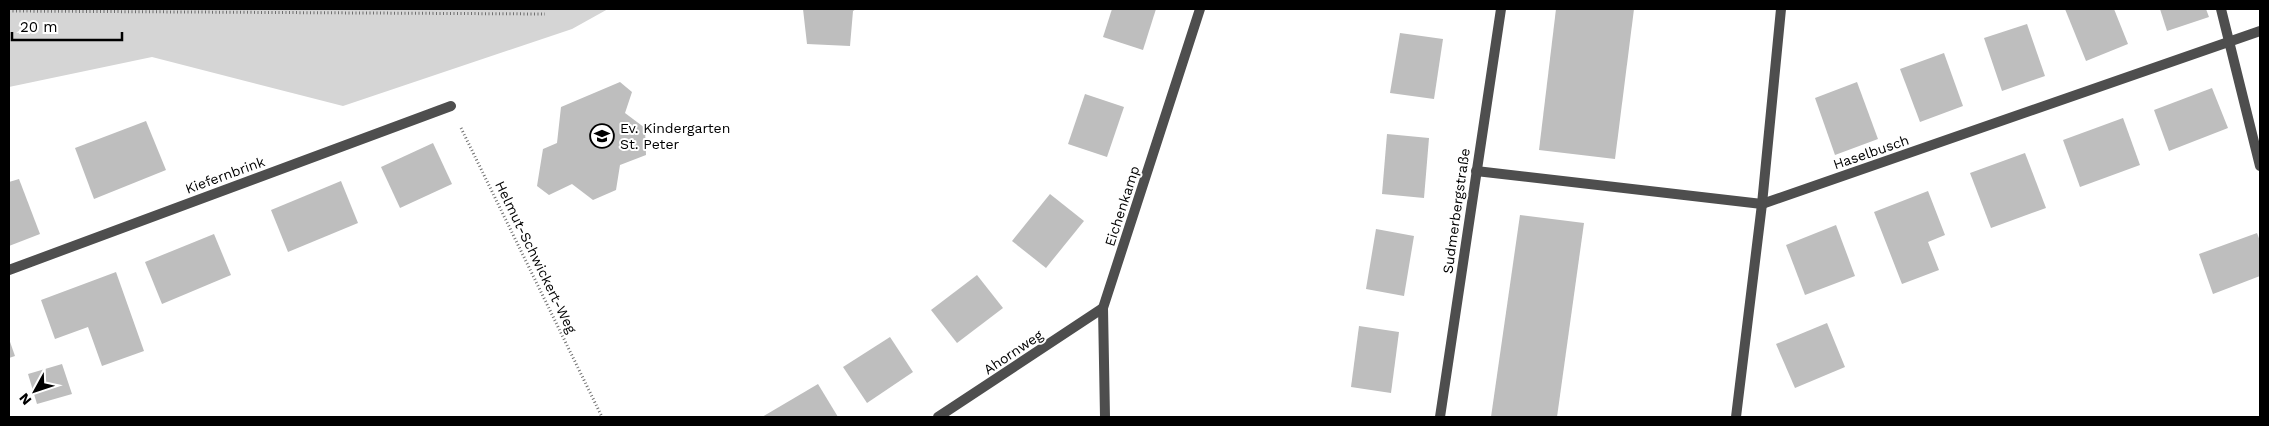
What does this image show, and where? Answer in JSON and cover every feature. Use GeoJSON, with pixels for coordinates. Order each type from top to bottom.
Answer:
{"type":"FeatureCollection","features":[{"type":"Feature","properties":{"kind":"street","name":"Eichenkamp"},"geometry":{"type":"LineString","coordinates":[[1105,417],[1103,308],[1200,9]]}},
{"type":"Feature","properties":{"kind":"street","name":"Sudmerbergstraße"},"geometry":{"type":"LineString","coordinates":[[1440,417],[1501,9]]}},
{"type":"Feature","properties":{"kind":"street"},"geometry":{"type":"LineString","coordinates":[[1736,417],[1762,204],[1781,9]]}},
{"type":"Feature","properties":{"kind":"street"},"geometry":{"type":"LineString","coordinates":[[2221,9],[2231,42],[2260,166]]}},
{"type":"Feature","properties":{"kind":"street","name":"Haselbusch"},"geometry":{"type":"LineString","coordinates":[[1476,171],[1762,204],[2260,31]]}},
{"type":"Feature","properties":{"kind":"street","name":"Kiefernbrink"},"geometry":{"type":"LineString","coordinates":[[9,270],[451,106]]}},
{"type":"Feature","properties":{"kind":"street","name":"Ahornweg"},"geometry":{"type":"LineString","coordinates":[[938,417],[1103,308]]}},
{"type":"Feature","properties":{"kind":"path"},"geometry":{"type":"LineString","coordinates":[[9,12],[545,14]]}},
{"type":"Feature","properties":{"kind":"path","name":"Helmut-Schwickert-Weg"},"geometry":{"type":"LineString","coordinates":[[451,106],[602,417]]}},
{"type":"Feature","properties":{"kind":"shaded area"},"geometry":{"type":"Polygon","coordinates":[[[9,9],[608,9],[572,29],[343,106],[152,57],[9,87],[9,9]]]}},
{"type":"Feature","properties":{"kind":"building"},"geometry":{"type":"Polygon","coordinates":[[[803,9],[856,9],[853,11],[850,46],[807,44],[803,9]]]}},
{"type":"Feature","properties":{"kind":"building"},"geometry":{"type":"Polygon","coordinates":[[[1112,9],[1156,9],[1143,50],[1103,37],[1112,9]]]}},
{"type":"Feature","properties":{"kind":"building"},"geometry":{"type":"Polygon","coordinates":[[[1556,9],[1634,9],[1615,159],[1539,150],[1556,9]]]}},
{"type":"Feature","properties":{"kind":"building"},"geometry":{"type":"Polygon","coordinates":[[[2065,9],[2114,9],[2128,44],[2086,61],[2065,9]]]}},
{"type":"Feature","properties":{"kind":"building"},"geometry":{"type":"Polygon","coordinates":[[[2160,9],[2206,9],[2209,17],[2167,31],[2160,9]]]}},
{"type":"Feature","properties":{"kind":"building"},"geometry":{"type":"Polygon","coordinates":[[[2027,24],[2045,76],[2002,91],[1984,38],[2027,24]]]}},
{"type":"Feature","properties":{"kind":"building"},"geometry":{"type":"Polygon","coordinates":[[[1400,33],[1443,39],[1434,99],[1390,93],[1400,33]]]}},
{"type":"Feature","properties":{"kind":"building"},"geometry":{"type":"Polygon","coordinates":[[[1944,53],[1963,106],[1920,122],[1900,69],[1944,53]]]}},
{"type":"Feature","properties":{"kind":"building","name":"Ev. Kindergarten St. Peter"},"geometry":{"type":"Polygon","coordinates":[[[620,82],[632,92],[625,113],[645,128],[646,155],[620,165],[616,190],[593,200],[572,184],[549,195],[537,186],[543,149],[557,143],[561,107],[620,82]]]}},
{"type":"Feature","properties":{"kind":"building"},"geometry":{"type":"Polygon","coordinates":[[[1857,82],[1878,139],[1835,155],[1815,98],[1857,82]]]}},
{"type":"Feature","properties":{"kind":"building"},"geometry":{"type":"Polygon","coordinates":[[[2212,88],[2228,128],[2169,151],[2154,110],[2212,88]]]}},
{"type":"Feature","properties":{"kind":"building"},"geometry":{"type":"Polygon","coordinates":[[[1085,94],[1124,107],[1107,157],[1068,144],[1085,94]]]}},
{"type":"Feature","properties":{"kind":"building"},"geometry":{"type":"Polygon","coordinates":[[[2123,118],[2140,165],[2080,187],[2063,140],[2123,118]]]}},
{"type":"Feature","properties":{"kind":"building"},"geometry":{"type":"Polygon","coordinates":[[[146,121],[166,170],[94,199],[75,148],[146,121]]]}},
{"type":"Feature","properties":{"kind":"building"},"geometry":{"type":"Polygon","coordinates":[[[1387,134],[1429,138],[1424,198],[1382,194],[1387,134]]]}},
{"type":"Feature","properties":{"kind":"building"},"geometry":{"type":"Polygon","coordinates":[[[433,143],[452,184],[400,208],[381,167],[433,143]]]}},
{"type":"Feature","properties":{"kind":"building"},"geometry":{"type":"Polygon","coordinates":[[[2025,153],[2046,208],[1991,228],[1970,173],[2025,153]]]}},
{"type":"Feature","properties":{"kind":"building"},"geometry":{"type":"Polygon","coordinates":[[[19,179],[40,234],[9,246],[9,182],[19,179]]]}},
{"type":"Feature","properties":{"kind":"building"},"geometry":{"type":"Polygon","coordinates":[[[341,181],[358,223],[288,252],[271,210],[341,181]]]}},
{"type":"Feature","properties":{"kind":"building"},"geometry":{"type":"Polygon","coordinates":[[[1928,191],[1945,235],[1928,242],[1939,270],[1902,284],[1874,212],[1928,191]]]}},
{"type":"Feature","properties":{"kind":"building"},"geometry":{"type":"Polygon","coordinates":[[[1050,194],[1084,221],[1046,268],[1012,241],[1050,194]]]}},
{"type":"Feature","properties":{"kind":"building"},"geometry":{"type":"Polygon","coordinates":[[[1520,215],[1584,223],[1557,417],[1491,417],[1520,215]]]}},
{"type":"Feature","properties":{"kind":"building"},"geometry":{"type":"Polygon","coordinates":[[[1836,225],[1855,276],[1805,295],[1786,245],[1836,225]]]}},
{"type":"Feature","properties":{"kind":"building"},"geometry":{"type":"Polygon","coordinates":[[[1376,229],[1414,236],[1404,296],[1366,289],[1376,229]]]}},
{"type":"Feature","properties":{"kind":"building"},"geometry":{"type":"Polygon","coordinates":[[[2257,233],[2260,241],[2260,276],[2213,294],[2199,254],[2257,233]]]}},
{"type":"Feature","properties":{"kind":"building"},"geometry":{"type":"Polygon","coordinates":[[[214,234],[231,275],[162,304],[145,262],[214,234]]]}},
{"type":"Feature","properties":{"kind":"building"},"geometry":{"type":"Polygon","coordinates":[[[116,272],[144,351],[102,366],[88,327],[55,339],[41,300],[116,272]]]}},
{"type":"Feature","properties":{"kind":"building"},"geometry":{"type":"Polygon","coordinates":[[[977,275],[1003,308],[957,343],[931,310],[977,275]]]}},
{"type":"Feature","properties":{"kind":"building"},"geometry":{"type":"Polygon","coordinates":[[[1827,323],[1845,367],[1795,388],[1776,344],[1827,323]]]}},
{"type":"Feature","properties":{"kind":"building"},"geometry":{"type":"Polygon","coordinates":[[[1359,326],[1399,332],[1391,393],[1351,387],[1359,326]]]}},
{"type":"Feature","properties":{"kind":"building"},"geometry":{"type":"Polygon","coordinates":[[[890,337],[913,372],[867,403],[843,367],[890,337]]]}},
{"type":"Feature","properties":{"kind":"building"},"geometry":{"type":"Polygon","coordinates":[[[9,339],[15,356],[9,358],[9,339]]]}},
{"type":"Feature","properties":{"kind":"building"},"geometry":{"type":"Polygon","coordinates":[[[62,364],[72,394],[37,404],[28,374],[62,364]]]}},
{"type":"Feature","properties":{"kind":"building"},"geometry":{"type":"Polygon","coordinates":[[[818,384],[838,417],[762,417],[818,384]]]}},
{"type":"Feature","properties":{"kind":"place","name":"Ev. Kindergarten St. Peter"},"geometry":{"type":"Point","coordinates":[602,136]}}]}
